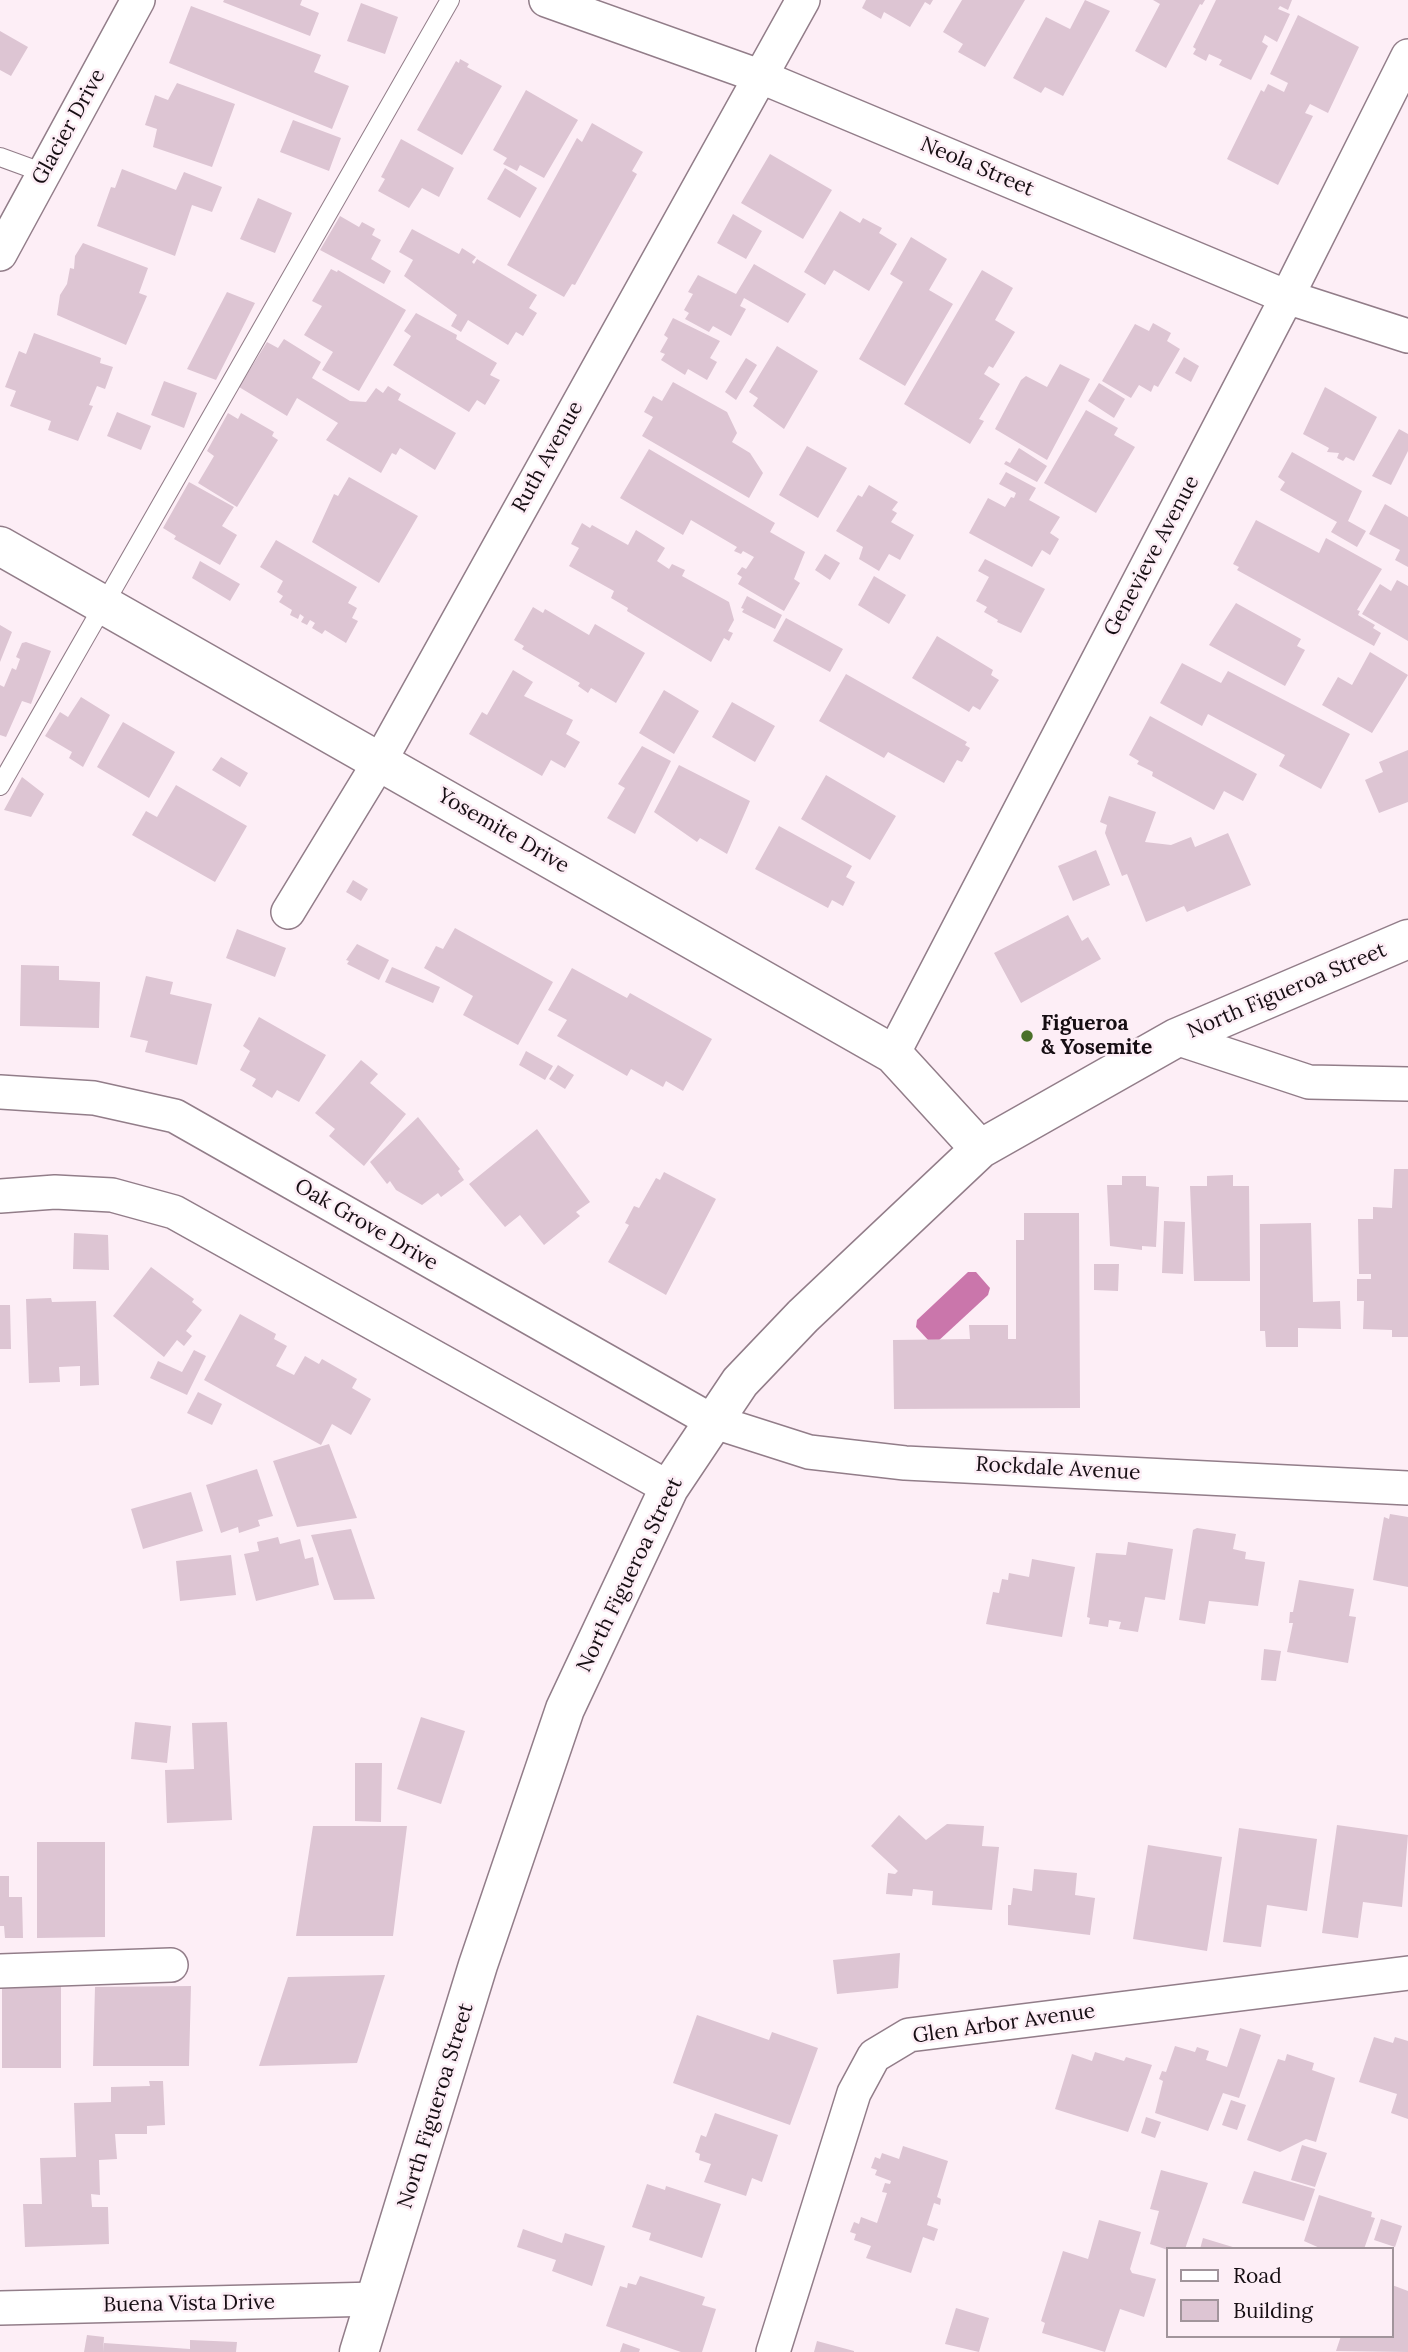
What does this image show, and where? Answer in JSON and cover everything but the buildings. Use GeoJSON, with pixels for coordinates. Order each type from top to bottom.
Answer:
{"type":"FeatureCollection","features":[{"type":"Feature","properties":{"kind":"main road","name":"Yosemite Drive"},"geometry":{"type":"LineString","coordinates":[[0,546],[893,1054],[980,1149]]}},
{"type":"Feature","properties":{"kind":"main road","name":"North Figueroa Street"},"geometry":{"type":"LineString","coordinates":[[359,2352],[478,1965],[565,1709],[669,1488],[740,1382],[803,1316],[980,1149],[1177,1038],[1408,939]]}},
{"type":"Feature","properties":{"kind":"street","name":"Glacier Drive"},"geometry":{"type":"LineString","coordinates":[[0,254],[138,0]]}},
{"type":"Feature","properties":{"kind":"street","name":"Neola Street"},"geometry":{"type":"LineString","coordinates":[[546,0],[759,76],[1287,297],[1408,337]]}},
{"type":"Feature","properties":{"kind":"street","name":"Ruth Avenue"},"geometry":{"type":"LineString","coordinates":[[288,912],[380,761],[803,0]]}},
{"type":"Feature","properties":{"kind":"street","name":"Genevieve Avenue"},"geometry":{"type":"LineString","coordinates":[[893,1054],[1287,297],[1408,56]]}},
{"type":"Feature","properties":{"kind":"street"},"geometry":{"type":"LineString","coordinates":[[1177,1038],[1309,1082],[1408,1084]]}},
{"type":"Feature","properties":{"kind":"street","name":"Oak Grove Drive"},"geometry":{"type":"LineString","coordinates":[[0,1092],[94,1098],[175,1116],[712,1421]]}},
{"type":"Feature","properties":{"kind":"street"},"geometry":{"type":"LineString","coordinates":[[0,1196],[55,1192],[112,1195],[174,1212],[669,1488]]}},
{"type":"Feature","properties":{"kind":"street","name":"Rockdale Avenue"},"geometry":{"type":"LineString","coordinates":[[712,1421],[809,1452],[905,1463],[1408,1488]]}},
{"type":"Feature","properties":{"kind":"street"},"geometry":{"type":"LineString","coordinates":[[0,1971],[171,1965]]}},
{"type":"Feature","properties":{"kind":"street","name":"Glen Arbor Avenue"},"geometry":{"type":"LineString","coordinates":[[774,2352],[854,2093],[874,2056],[909,2035],[1408,1973]]}},
{"type":"Feature","properties":{"kind":"street","name":"Buena Vista Drive"},"geometry":{"type":"LineString","coordinates":[[0,2308],[377,2299]]}},
{"type":"Feature","properties":{"kind":"lane"},"geometry":{"type":"LineString","coordinates":[[0,786],[450,0]]}},
{"type":"Feature","properties":{"kind":"lane"},"geometry":{"type":"LineString","coordinates":[[0,157],[44,173]]}},
{"type":"Feature","properties":{"kind":"shaded area"},"geometry":{"type":"Polygon","coordinates":[[[968,1272],[976,1272],[990,1288],[988,1295],[936,1343],[930,1342],[916,1327],[917,1320],[968,1272]]]}},
{"type":"Feature","properties":{"kind":"place","name":"Figueroa & Yosemite"},"geometry":{"type":"Point","coordinates":[1027,1036]}}]}
